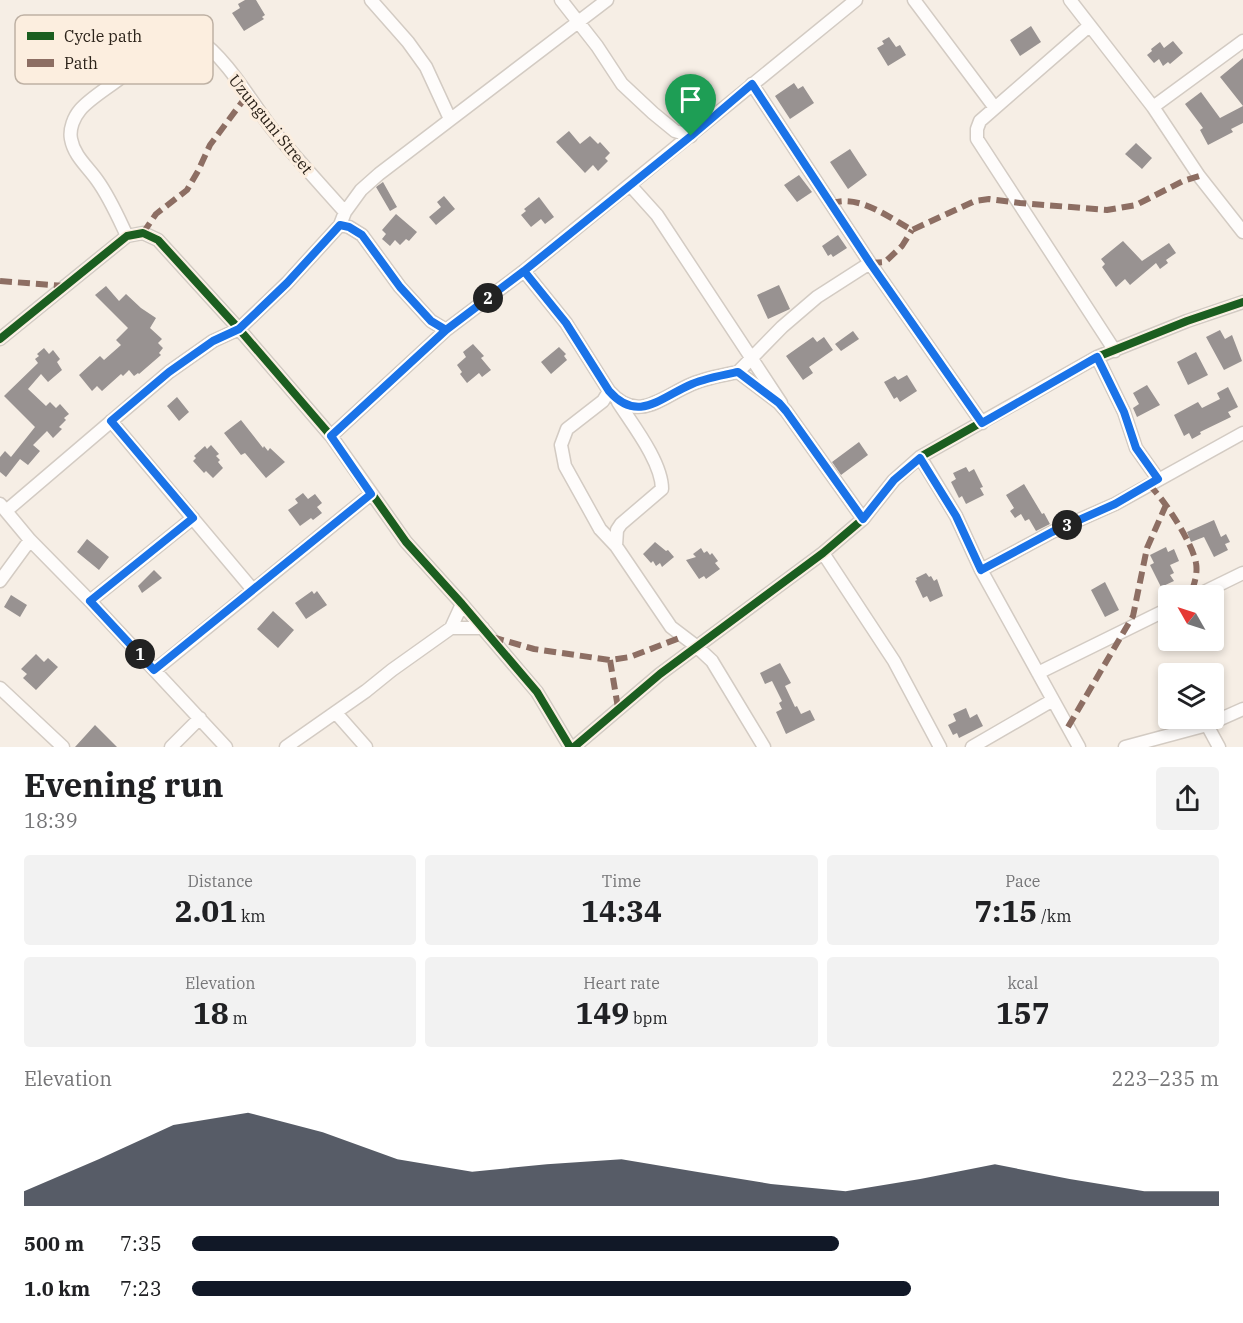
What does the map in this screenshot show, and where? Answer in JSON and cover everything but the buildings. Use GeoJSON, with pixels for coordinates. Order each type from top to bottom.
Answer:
{"type":"FeatureCollection","features":[{"type":"Feature","properties":{"kind":"street"},"geometry":{"type":"LineString","coordinates":[[371,0],[408,42],[426,67],[450,119]]}},
{"type":"Feature","properties":{"kind":"street"},"geometry":{"type":"LineString","coordinates":[[561,0],[597,46],[622,84],[675,131],[691,136]]}},
{"type":"Feature","properties":{"kind":"street"},"geometry":{"type":"LineString","coordinates":[[226,747],[30,540],[3,508],[169,372],[213,341],[239,329],[287,283],[340,225],[345,212],[361,190],[607,0]]}},
{"type":"Feature","properties":{"kind":"street"},"geometry":{"type":"LineString","coordinates":[[331,436],[446,330],[524,271],[856,0]]}},
{"type":"Feature","properties":{"kind":"street"},"geometry":{"type":"LineString","coordinates":[[914,0],[995,108]]}},
{"type":"Feature","properties":{"kind":"street"},"geometry":{"type":"LineString","coordinates":[[1070,0],[1153,107],[1199,176],[1243,232]]}},
{"type":"Feature","properties":{"kind":"street"},"geometry":{"type":"LineString","coordinates":[[1089,26],[980,121],[977,139],[1115,351]]}},
{"type":"Feature","properties":{"kind":"street"},"geometry":{"type":"LineString","coordinates":[[1153,107],[1243,41]]}},
{"type":"Feature","properties":{"kind":"street","name":"Uzunguni Street"},"geometry":{"type":"LineString","coordinates":[[213,53],[248,94],[272,129],[345,212]]}},
{"type":"Feature","properties":{"kind":"street","name":"Uzunguni Street"},"geometry":{"type":"LineString","coordinates":[[114,84],[81,109],[71,126],[70,138],[75,152],[96,178],[113,205],[127,236]]}},
{"type":"Feature","properties":{"kind":"street"},"geometry":{"type":"LineString","coordinates":[[752,84],[870,263],[982,423]]}},
{"type":"Feature","properties":{"kind":"street"},"geometry":{"type":"LineString","coordinates":[[630,185],[657,215],[786,411],[863,519]]}},
{"type":"Feature","properties":{"kind":"street"},"geometry":{"type":"LineString","coordinates":[[340,225],[349,227],[362,235],[400,287],[431,321],[446,330]]}},
{"type":"Feature","properties":{"kind":"street"},"geometry":{"type":"LineString","coordinates":[[0,339],[127,236],[143,233],[158,240],[239,329],[331,436],[406,542],[537,692],[572,747],[696,646],[823,553],[863,519],[894,480],[920,458],[1097,357],[1186,321],[1241,307]]}},
{"type":"Feature","properties":{"kind":"street"},"geometry":{"type":"LineString","coordinates":[[617,401],[630,407],[646,407],[693,383],[738,372],[752,359],[759,348],[817,297],[870,263]]}},
{"type":"Feature","properties":{"kind":"street"},"geometry":{"type":"LineString","coordinates":[[524,271],[566,323],[650,454],[662,479],[662,489],[621,524],[617,530],[616,546]]}},
{"type":"Feature","properties":{"kind":"street"},"geometry":{"type":"LineString","coordinates":[[1097,357],[1124,412],[1136,448],[1158,479]]}},
{"type":"Feature","properties":{"kind":"street"},"geometry":{"type":"LineString","coordinates":[[738,372],[786,411]]}},
{"type":"Feature","properties":{"kind":"street"},"geometry":{"type":"LineString","coordinates":[[609,391],[603,401],[567,429],[561,446],[565,466],[600,529],[616,546],[671,627],[712,661],[764,747]]}},
{"type":"Feature","properties":{"kind":"street"},"geometry":{"type":"LineString","coordinates":[[111,421],[253,590]]}},
{"type":"Feature","properties":{"kind":"street"},"geometry":{"type":"LineString","coordinates":[[981,570],[1052,532],[1115,504],[1243,433]]}},
{"type":"Feature","properties":{"kind":"street"},"geometry":{"type":"LineString","coordinates":[[920,458],[956,516],[981,570],[1079,747]]}},
{"type":"Feature","properties":{"kind":"street"},"geometry":{"type":"LineString","coordinates":[[154,670],[371,494]]}},
{"type":"Feature","properties":{"kind":"street"},"geometry":{"type":"LineString","coordinates":[[90,601],[193,518]]}},
{"type":"Feature","properties":{"kind":"street"},"geometry":{"type":"LineString","coordinates":[[0,581],[30,540]]}},
{"type":"Feature","properties":{"kind":"street"},"geometry":{"type":"LineString","coordinates":[[823,553],[894,661],[940,747]]}},
{"type":"Feature","properties":{"kind":"street"},"geometry":{"type":"LineString","coordinates":[[1218,585],[1243,573]]}},
{"type":"Feature","properties":{"kind":"street"},"geometry":{"type":"LineString","coordinates":[[286,747],[452,628],[462,604]]}},
{"type":"Feature","properties":{"kind":"street"},"geometry":{"type":"LineString","coordinates":[[1038,673],[1158,614]]}},
{"type":"Feature","properties":{"kind":"street"},"geometry":{"type":"LineString","coordinates":[[452,628],[483,628]]}},
{"type":"Feature","properties":{"kind":"street"},"geometry":{"type":"LineString","coordinates":[[0,688],[63,747]]}},
{"type":"Feature","properties":{"kind":"street"},"geometry":{"type":"LineString","coordinates":[[972,747],[1053,700]]}},
{"type":"Feature","properties":{"kind":"street"},"geometry":{"type":"LineString","coordinates":[[1224,717],[1243,709]]}},
{"type":"Feature","properties":{"kind":"street"},"geometry":{"type":"LineString","coordinates":[[336,713],[366,747]]}},
{"type":"Feature","properties":{"kind":"street"},"geometry":{"type":"LineString","coordinates":[[171,747],[200,718]]}},
{"type":"Feature","properties":{"kind":"street"},"geometry":{"type":"LineString","coordinates":[[1125,747],[1192,729]]}},
{"type":"Feature","properties":{"kind":"street"},"geometry":{"type":"LineString","coordinates":[[1209,729],[1219,747]]}},
{"type":"Feature","properties":{"kind":"marked path"},"geometry":{"type":"LineString","coordinates":[[143,233],[156,214],[187,190],[210,145],[248,94]]}},
{"type":"Feature","properties":{"kind":"marked path"},"geometry":{"type":"LineString","coordinates":[[830,204],[841,201],[862,204],[912,230],[975,201],[989,199],[1107,210],[1136,205],[1183,181],[1199,176]]}},
{"type":"Feature","properties":{"kind":"marked path"},"geometry":{"type":"LineString","coordinates":[[870,263],[885,262],[902,246],[912,230]]}},
{"type":"Feature","properties":{"kind":"marked path"},"geometry":{"type":"LineString","coordinates":[[0,281],[65,286]]}},
{"type":"Feature","properties":{"kind":"marked path"},"geometry":{"type":"LineString","coordinates":[[1149,485],[1177,521],[1194,555],[1196,571],[1194,585]]}},
{"type":"Feature","properties":{"kind":"marked path"},"geometry":{"type":"LineString","coordinates":[[1068,727],[1133,616],[1147,548],[1166,505]]}},
{"type":"Feature","properties":{"kind":"marked path"},"geometry":{"type":"LineString","coordinates":[[492,637],[534,649],[610,660],[630,657],[682,637]]}},
{"type":"Feature","properties":{"kind":"marked path"},"geometry":{"type":"LineString","coordinates":[[610,660],[618,708]]}},
{"type":"Feature","properties":{"kind":"cycle path"},"geometry":{"type":"LineString","coordinates":[[0,339],[127,236],[143,233],[158,240],[239,329],[331,436],[406,542],[537,692],[570,747]]}},
{"type":"Feature","properties":{"kind":"cycle path"},"geometry":{"type":"LineString","coordinates":[[574,747],[660,674],[823,553],[863,519],[894,480],[920,457],[1097,357],[1187,321],[1243,302]]}},
{"type":"Feature","properties":{"kind":"route"},"geometry":{"type":"LineString","coordinates":[[691,136],[524,271],[446,330],[331,436],[371,494],[154,670],[90,601],[193,518],[111,421],[169,372],[213,341],[239,329],[287,283],[340,225],[349,227],[362,235],[400,287],[431,321],[446,330],[485,301],[524,271],[566,323],[609,391],[617,401],[630,407],[646,407],[693,383],[738,372],[786,411],[863,519],[894,480],[920,458],[956,516],[981,570],[1052,532],[1115,504],[1158,479],[1136,448],[1124,412],[1097,357],[982,423],[870,263],[752,84],[691,136]]}}]}
